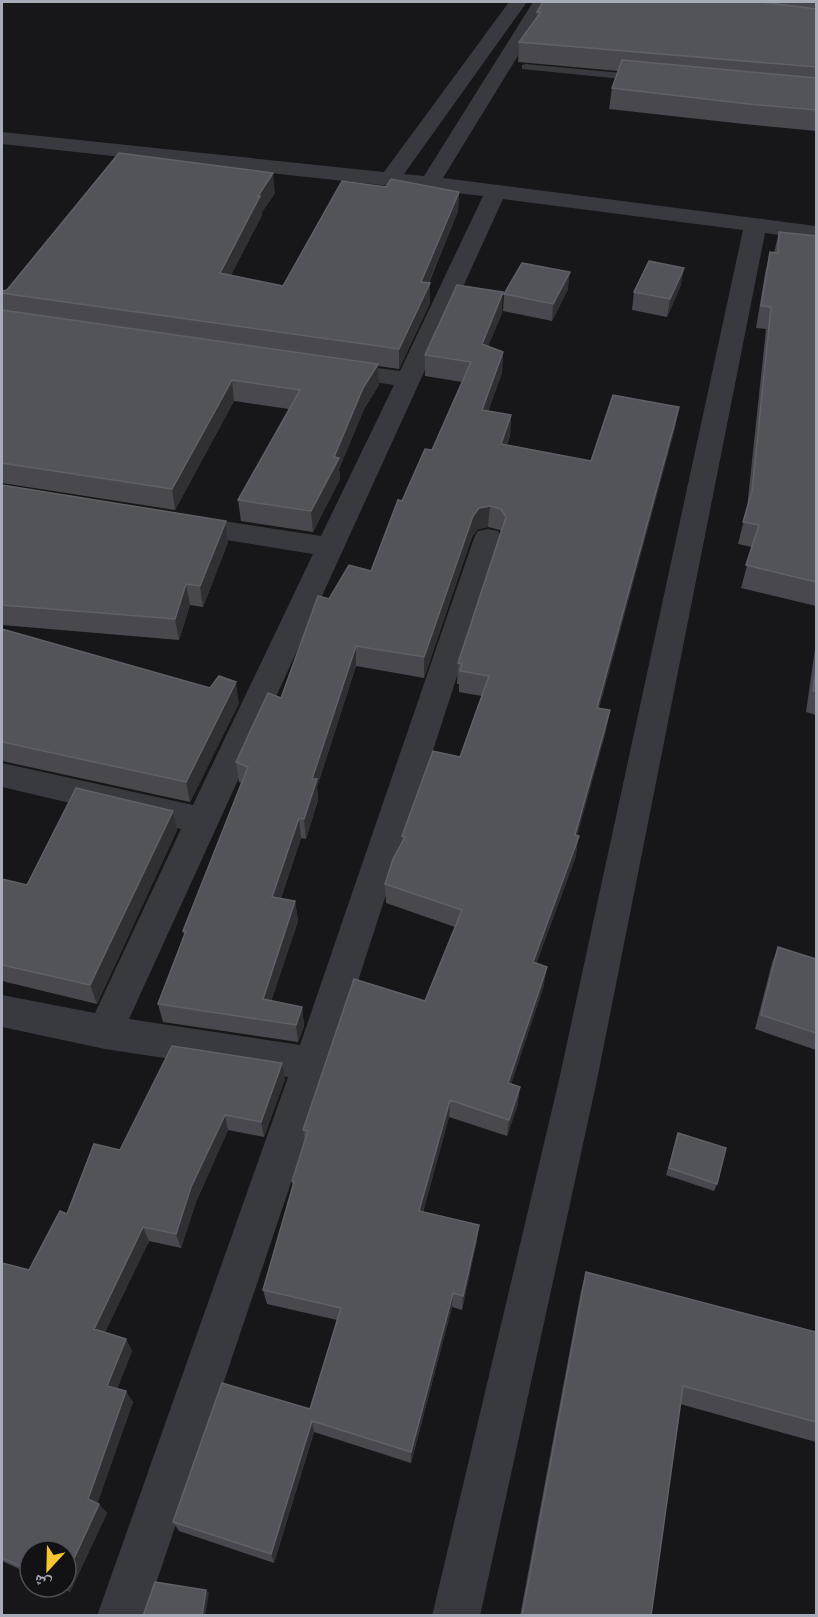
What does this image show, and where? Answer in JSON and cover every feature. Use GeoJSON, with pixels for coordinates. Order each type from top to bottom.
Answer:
{"type":"FeatureCollection","features":[{"type":"Feature","properties":{"kind":"street"},"geometry":{"type":"LineString","coordinates":[[390,179],[518,2]]}},
{"type":"Feature","properties":{"kind":"street"},"geometry":{"type":"LineString","coordinates":[[430,183],[542,2]]}},
{"type":"Feature","properties":{"kind":"street"},"geometry":{"type":"LineString","coordinates":[[2,138],[126,149],[430,183],[816,233]]}},
{"type":"Feature","properties":{"kind":"street"},"geometry":{"type":"LineString","coordinates":[[111,167],[126,149]]}},
{"type":"Feature","properties":{"kind":"street"},"geometry":{"type":"LineString","coordinates":[[105,1032],[201,820],[410,380],[496,191]]}},
{"type":"Feature","properties":{"kind":"street"},"geometry":{"type":"LineString","coordinates":[[456,1616],[578,1080],[755,226]]}},
{"type":"Feature","properties":{"kind":"street"},"geometry":{"type":"LineString","coordinates":[[305,365],[410,380]]}},
{"type":"Feature","properties":{"kind":"street"},"geometry":{"type":"LineString","coordinates":[[154,519],[330,547]]}},
{"type":"Feature","properties":{"kind":"street"},"geometry":{"type":"LineString","coordinates":[[121,1616],[312,1064],[488,538]]}},
{"type":"Feature","properties":{"kind":"street"},"geometry":{"type":"LineString","coordinates":[[2,774],[201,820]]}},
{"type":"Feature","properties":{"kind":"street"},"geometry":{"type":"LineString","coordinates":[[2,1011],[105,1032],[312,1064]]}},
{"type":"Feature","properties":{"kind":"lane"},"geometry":{"type":"LineString","coordinates":[[526,67],[654,78]]}},
{"type":"Feature","properties":{"kind":"building"},"geometry":{"type":"Polygon","coordinates":[[[543,2],[761,2],[816,9],[816,67],[519,42],[541,12],[537,12],[543,2]]]}},
{"type":"Feature","properties":{"kind":"building"},"geometry":{"type":"Polygon","coordinates":[[[622,60],[816,78],[816,110],[612,88],[622,60]]]}},
{"type":"Feature","properties":{"kind":"building"},"geometry":{"type":"Polygon","coordinates":[[[119,153],[273,173],[258,196],[260,196],[220,273],[283,286],[342,181],[386,187],[391,179],[459,192],[421,282],[430,283],[399,349],[2,293],[7,290],[119,153]]]}},
{"type":"Feature","properties":{"kind":"building"},"geometry":{"type":"Polygon","coordinates":[[[779,232],[816,236],[816,582],[746,565],[759,525],[743,522],[752,491],[771,307],[761,306],[770,252],[778,253],[779,232]]]}},
{"type":"Feature","properties":{"kind":"building"},"geometry":{"type":"Polygon","coordinates":[[[649,261],[684,268],[670,299],[634,292],[649,261]]]}},
{"type":"Feature","properties":{"kind":"building"},"geometry":{"type":"Polygon","coordinates":[[[522,263],[570,272],[553,304],[504,294],[522,263]]]}},
{"type":"Feature","properties":{"kind":"building"},"geometry":{"type":"Polygon","coordinates":[[[457,285],[503,292],[482,344],[503,352],[482,410],[511,415],[501,444],[591,461],[613,395],[679,407],[597,708],[610,710],[575,835],[579,836],[533,962],[547,967],[508,1083],[520,1087],[509,1120],[450,1100],[419,1211],[479,1225],[463,1296],[453,1293],[411,1452],[312,1421],[271,1554],[173,1522],[222,1383],[310,1409],[341,1308],[263,1290],[308,1131],[303,1130],[354,979],[425,1001],[462,910],[385,884],[393,859],[405,837],[402,836],[433,751],[460,757],[489,676],[460,671],[462,664],[458,663],[506,517],[501,509],[490,506],[479,508],[473,516],[424,657],[356,646],[312,779],[317,779],[304,819],[299,818],[272,897],[295,901],[263,999],[302,1007],[296,1025],[158,1004],[186,931],[183,931],[248,767],[236,762],[268,693],[281,698],[318,596],[329,599],[349,565],[371,571],[398,500],[402,501],[425,449],[432,450],[471,362],[425,355],[457,285]]]}},
{"type":"Feature","properties":{"kind":"building"},"geometry":{"type":"Polygon","coordinates":[[[2,310],[378,364],[363,388],[334,457],[339,458],[311,511],[238,500],[300,390],[232,380],[172,489],[2,463],[2,310]]]}},
{"type":"Feature","properties":{"kind":"building"},"geometry":{"type":"Polygon","coordinates":[[[2,485],[226,521],[200,586],[186,584],[175,619],[2,605],[2,485]]]}},
{"type":"Feature","properties":{"kind":"building"},"geometry":{"type":"Polygon","coordinates":[[[2,629],[210,688],[219,676],[236,682],[186,782],[2,742],[2,629]]]}},
{"type":"Feature","properties":{"kind":"building"},"geometry":{"type":"Polygon","coordinates":[[[816,668],[816,691],[813,691],[816,668]]]}},
{"type":"Feature","properties":{"kind":"building"},"geometry":{"type":"Polygon","coordinates":[[[76,788],[173,811],[90,985],[2,965],[2,879],[27,885],[76,788]]]}},
{"type":"Feature","properties":{"kind":"building"},"geometry":{"type":"Polygon","coordinates":[[[778,947],[816,959],[816,1033],[761,1015],[778,947]]]}},
{"type":"Feature","properties":{"kind":"building"},"geometry":{"type":"Polygon","coordinates":[[[172,1046],[282,1063],[261,1122],[225,1115],[191,1187],[176,1234],[143,1227],[94,1329],[126,1339],[107,1386],[126,1391],[88,1499],[99,1504],[78,1550],[78,1539],[18,1539],[18,1565],[2,1558],[2,1263],[29,1270],[60,1211],[67,1214],[94,1144],[120,1150],[172,1046]]]}},
{"type":"Feature","properties":{"kind":"building"},"geometry":{"type":"Polygon","coordinates":[[[678,1133],[726,1148],[717,1184],[669,1168],[678,1133]]]}},
{"type":"Feature","properties":{"kind":"building"},"geometry":{"type":"Polygon","coordinates":[[[586,1272],[816,1332],[816,1422],[683,1386],[651,1616],[522,1616],[586,1272]]]}},
{"type":"Feature","properties":{"kind":"building"},"geometry":{"type":"Polygon","coordinates":[[[155,1582],[206,1590],[202,1616],[143,1616],[155,1582]]]}}]}
